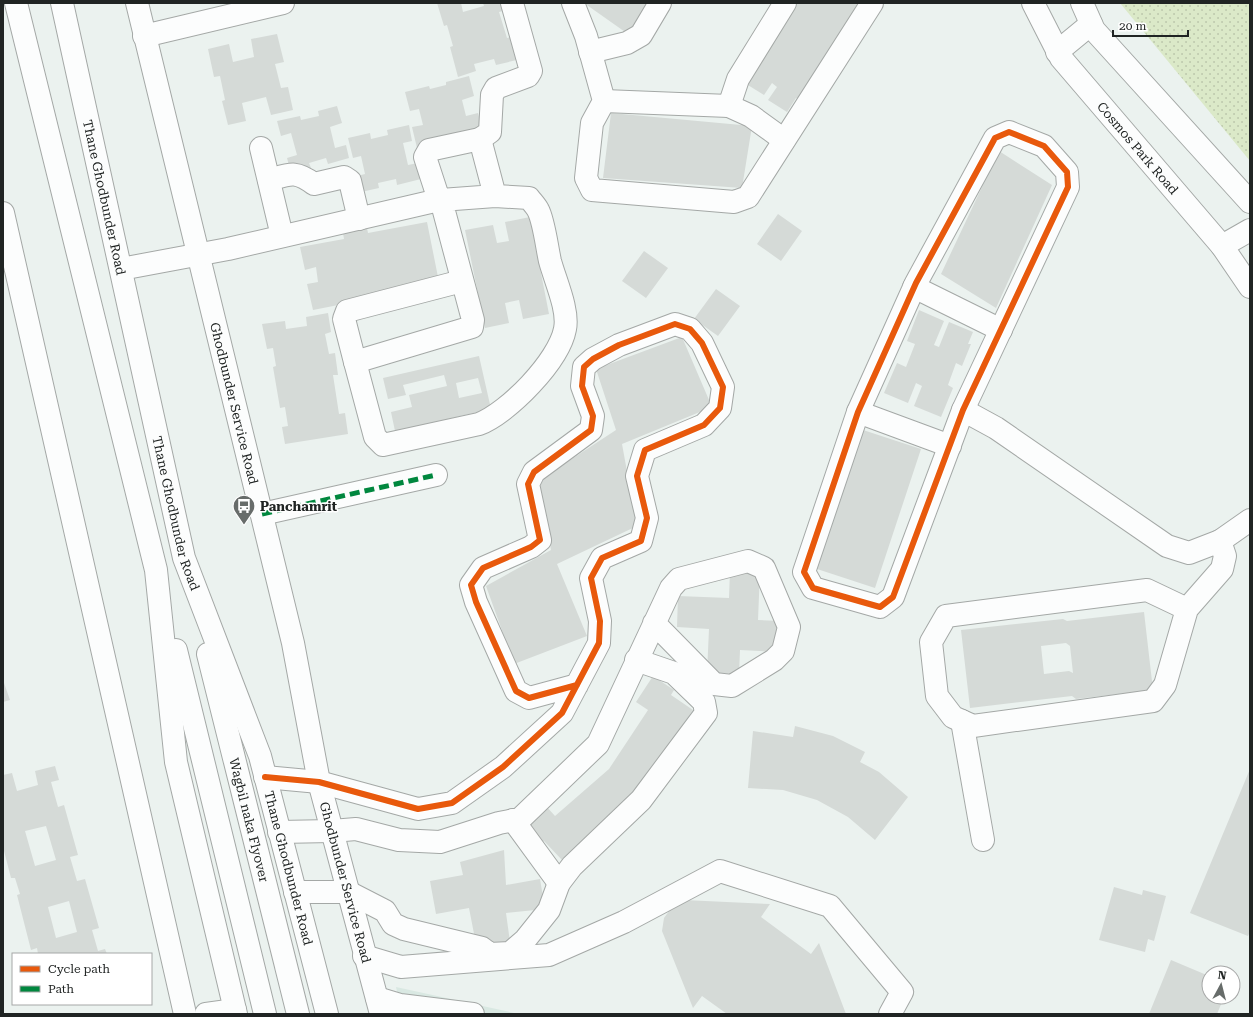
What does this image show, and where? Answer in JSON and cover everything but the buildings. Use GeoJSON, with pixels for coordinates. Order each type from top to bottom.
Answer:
{"type":"FeatureCollection","features":[{"type":"Feature","properties":{"kind":"street"},"geometry":{"type":"LineString","coordinates":[[16,3],[265,1014]]}},
{"type":"Feature","properties":{"kind":"street","name":"Thane Ghodbunder Road"},"geometry":{"type":"LineString","coordinates":[[62,3],[184,558],[260,756],[327,1014]]}},
{"type":"Feature","properties":{"kind":"street","name":"Ghodbunder Service Road"},"geometry":{"type":"LineString","coordinates":[[136,3],[293,643],[319,782],[364,956],[379,1006]]}},
{"type":"Feature","properties":{"kind":"street"},"geometry":{"type":"LineString","coordinates":[[144,36],[282,3]]}},
{"type":"Feature","properties":{"kind":"street"},"geometry":{"type":"LineString","coordinates":[[355,362],[472,327],[473,320],[440,200],[425,156],[429,150],[480,139],[490,132],[492,95],[496,88],[528,76],[531,71],[512,3]]}},
{"type":"Feature","properties":{"kind":"street"},"geometry":{"type":"LineString","coordinates":[[573,3],[590,52],[604,101],[592,123],[586,178],[592,190],[734,202],[748,197],[872,3]]}},
{"type":"Feature","properties":{"kind":"street"},"geometry":{"type":"LineString","coordinates":[[590,52],[627,43],[641,35],[660,3]]}},
{"type":"Feature","properties":{"kind":"street"},"geometry":{"type":"LineString","coordinates":[[729,106],[738,79],[785,3]]}},
{"type":"Feature","properties":{"kind":"street","name":"Cosmos Park Road"},"geometry":{"type":"LineString","coordinates":[[1033,3],[1058,52],[1222,246],[1250,287]]}},
{"type":"Feature","properties":{"kind":"street"},"geometry":{"type":"LineString","coordinates":[[1082,3],[1094,30],[1250,202]]}},
{"type":"Feature","properties":{"kind":"street"},"geometry":{"type":"LineString","coordinates":[[1058,52],[1091,24]]}},
{"type":"Feature","properties":{"kind":"street"},"geometry":{"type":"LineString","coordinates":[[604,101],[729,106],[751,116],[784,140]]}},
{"type":"Feature","properties":{"kind":"street"},"geometry":{"type":"LineString","coordinates":[[1009,132],[1044,146],[1067,172],[1068,187],[1001,330],[963,410],[893,597],[880,607],[813,588],[804,572],[858,412],[914,287],[995,138],[1009,132]]}},
{"type":"Feature","properties":{"kind":"street"},"geometry":{"type":"LineString","coordinates":[[480,139],[495,196]]}},
{"type":"Feature","properties":{"kind":"street"},"geometry":{"type":"LineString","coordinates":[[261,148],[282,236]]}},
{"type":"Feature","properties":{"kind":"street"},"geometry":{"type":"LineString","coordinates":[[269,180],[294,173],[306,178],[314,184],[344,177],[350,181],[359,219]]}},
{"type":"Feature","properties":{"kind":"street"},"geometry":{"type":"LineString","coordinates":[[121,269],[228,248],[440,200],[495,196],[529,198],[539,211],[555,280],[564,309],[565,328],[558,350],[542,372],[492,419],[479,424],[383,445],[375,437],[344,319],[347,311],[462,281]]}},
{"type":"Feature","properties":{"kind":"street"},"geometry":{"type":"LineString","coordinates":[[3,212],[184,1014]]}},
{"type":"Feature","properties":{"kind":"street"},"geometry":{"type":"LineString","coordinates":[[1222,246],[1250,230]]}},
{"type":"Feature","properties":{"kind":"street"},"geometry":{"type":"LineString","coordinates":[[914,287],[1001,330]]}},
{"type":"Feature","properties":{"kind":"street"},"geometry":{"type":"LineString","coordinates":[[265,777],[319,782],[418,809],[452,803],[503,767],[562,713],[577,685],[599,643],[600,621],[591,578],[602,558],[641,541],[647,518],[638,476],[645,450],[704,425],[720,408],[723,387],[702,343],[690,329],[675,324],[619,345],[593,358],[584,367],[582,386],[593,416],[591,430],[534,472],[528,484],[538,522],[540,540],[531,547],[482,568],[470,585],[516,691],[529,698],[577,685]]}},
{"type":"Feature","properties":{"kind":"street"},"geometry":{"type":"LineString","coordinates":[[963,410],[996,428],[1167,546],[1189,553],[1220,541],[1247,527]]}},
{"type":"Feature","properties":{"kind":"street"},"geometry":{"type":"LineString","coordinates":[[858,412],[950,446]]}},
{"type":"Feature","properties":{"kind":"street"},"geometry":{"type":"LineString","coordinates":[[262,514],[436,475]]}},
{"type":"Feature","properties":{"kind":"street"},"geometry":{"type":"LineString","coordinates":[[1187,610],[1147,590],[946,616],[931,642],[937,696],[953,717],[973,726],[1153,701],[1166,685],[1187,610],[1222,570],[1226,556],[1220,541]]}},
{"type":"Feature","properties":{"kind":"street","name":"Wagbil naka Flyover"},"geometry":{"type":"LineString","coordinates":[[184,558],[298,1014]]}},
{"type":"Feature","properties":{"kind":"street"},"geometry":{"type":"LineString","coordinates":[[280,832],[356,829],[399,840],[440,842],[520,819],[598,744],[636,660],[671,588],[679,579],[748,561],[764,568],[789,627],[783,652],[774,660],[732,686],[714,684],[654,624]]}},
{"type":"Feature","properties":{"kind":"street"},"geometry":{"type":"LineString","coordinates":[[156,570],[176,762],[235,1012],[206,1014]]}},
{"type":"Feature","properties":{"kind":"street"},"geometry":{"type":"LineString","coordinates":[[295,892],[348,892],[384,910],[393,924],[404,929],[482,948],[490,954],[510,954],[525,940],[549,910],[559,883],[572,866],[641,800],[706,713],[704,702],[674,673],[636,660]]}},
{"type":"Feature","properties":{"kind":"street"},"geometry":{"type":"LineString","coordinates":[[962,721],[983,840]]}},
{"type":"Feature","properties":{"kind":"street"},"geometry":{"type":"LineString","coordinates":[[513,820],[559,883]]}},
{"type":"Feature","properties":{"kind":"street"},"geometry":{"type":"LineString","coordinates":[[364,956],[402,966],[549,955],[624,922],[720,871],[830,906],[902,992],[890,1014]]}},
{"type":"Feature","properties":{"kind":"street"},"geometry":{"type":"LineString","coordinates":[[379,1006],[400,1005],[473,1014]]}},
{"type":"Feature","properties":{"kind":"shaded area"},"geometry":{"type":"Polygon","coordinates":[[[396,987],[514,1013],[608,1014],[402,1014],[396,987]]]}},
{"type":"Feature","properties":{"kind":"green space"},"geometry":{"type":"Polygon","coordinates":[[[1120,3],[1250,3],[1250,161],[1120,3]]]}},
{"type":"Feature","properties":{"kind":"marked path"},"geometry":{"type":"LineString","coordinates":[[262,514],[436,475]]}},
{"type":"Feature","properties":{"kind":"cycle path"},"geometry":{"type":"LineString","coordinates":[[1009,132],[1044,146],[1067,172],[1068,187],[963,410],[893,597],[880,607],[813,588],[804,572],[858,412],[916,283],[995,138],[1009,132]]}},
{"type":"Feature","properties":{"kind":"cycle path"},"geometry":{"type":"LineString","coordinates":[[265,777],[319,782],[418,809],[452,803],[503,767],[562,713],[599,643],[600,621],[591,578],[602,558],[641,541],[647,518],[637,476],[645,450],[704,425],[720,408],[723,387],[702,343],[690,329],[675,324],[619,345],[593,359],[584,367],[582,386],[593,416],[591,430],[534,472],[528,484],[540,540],[531,547],[483,568],[471,585],[476,602],[516,691],[529,698],[577,685]]}},
{"type":"Feature","properties":{"kind":"place","name":"Panchamrit"},"geometry":{"type":"Point","coordinates":[244,526]}}]}
